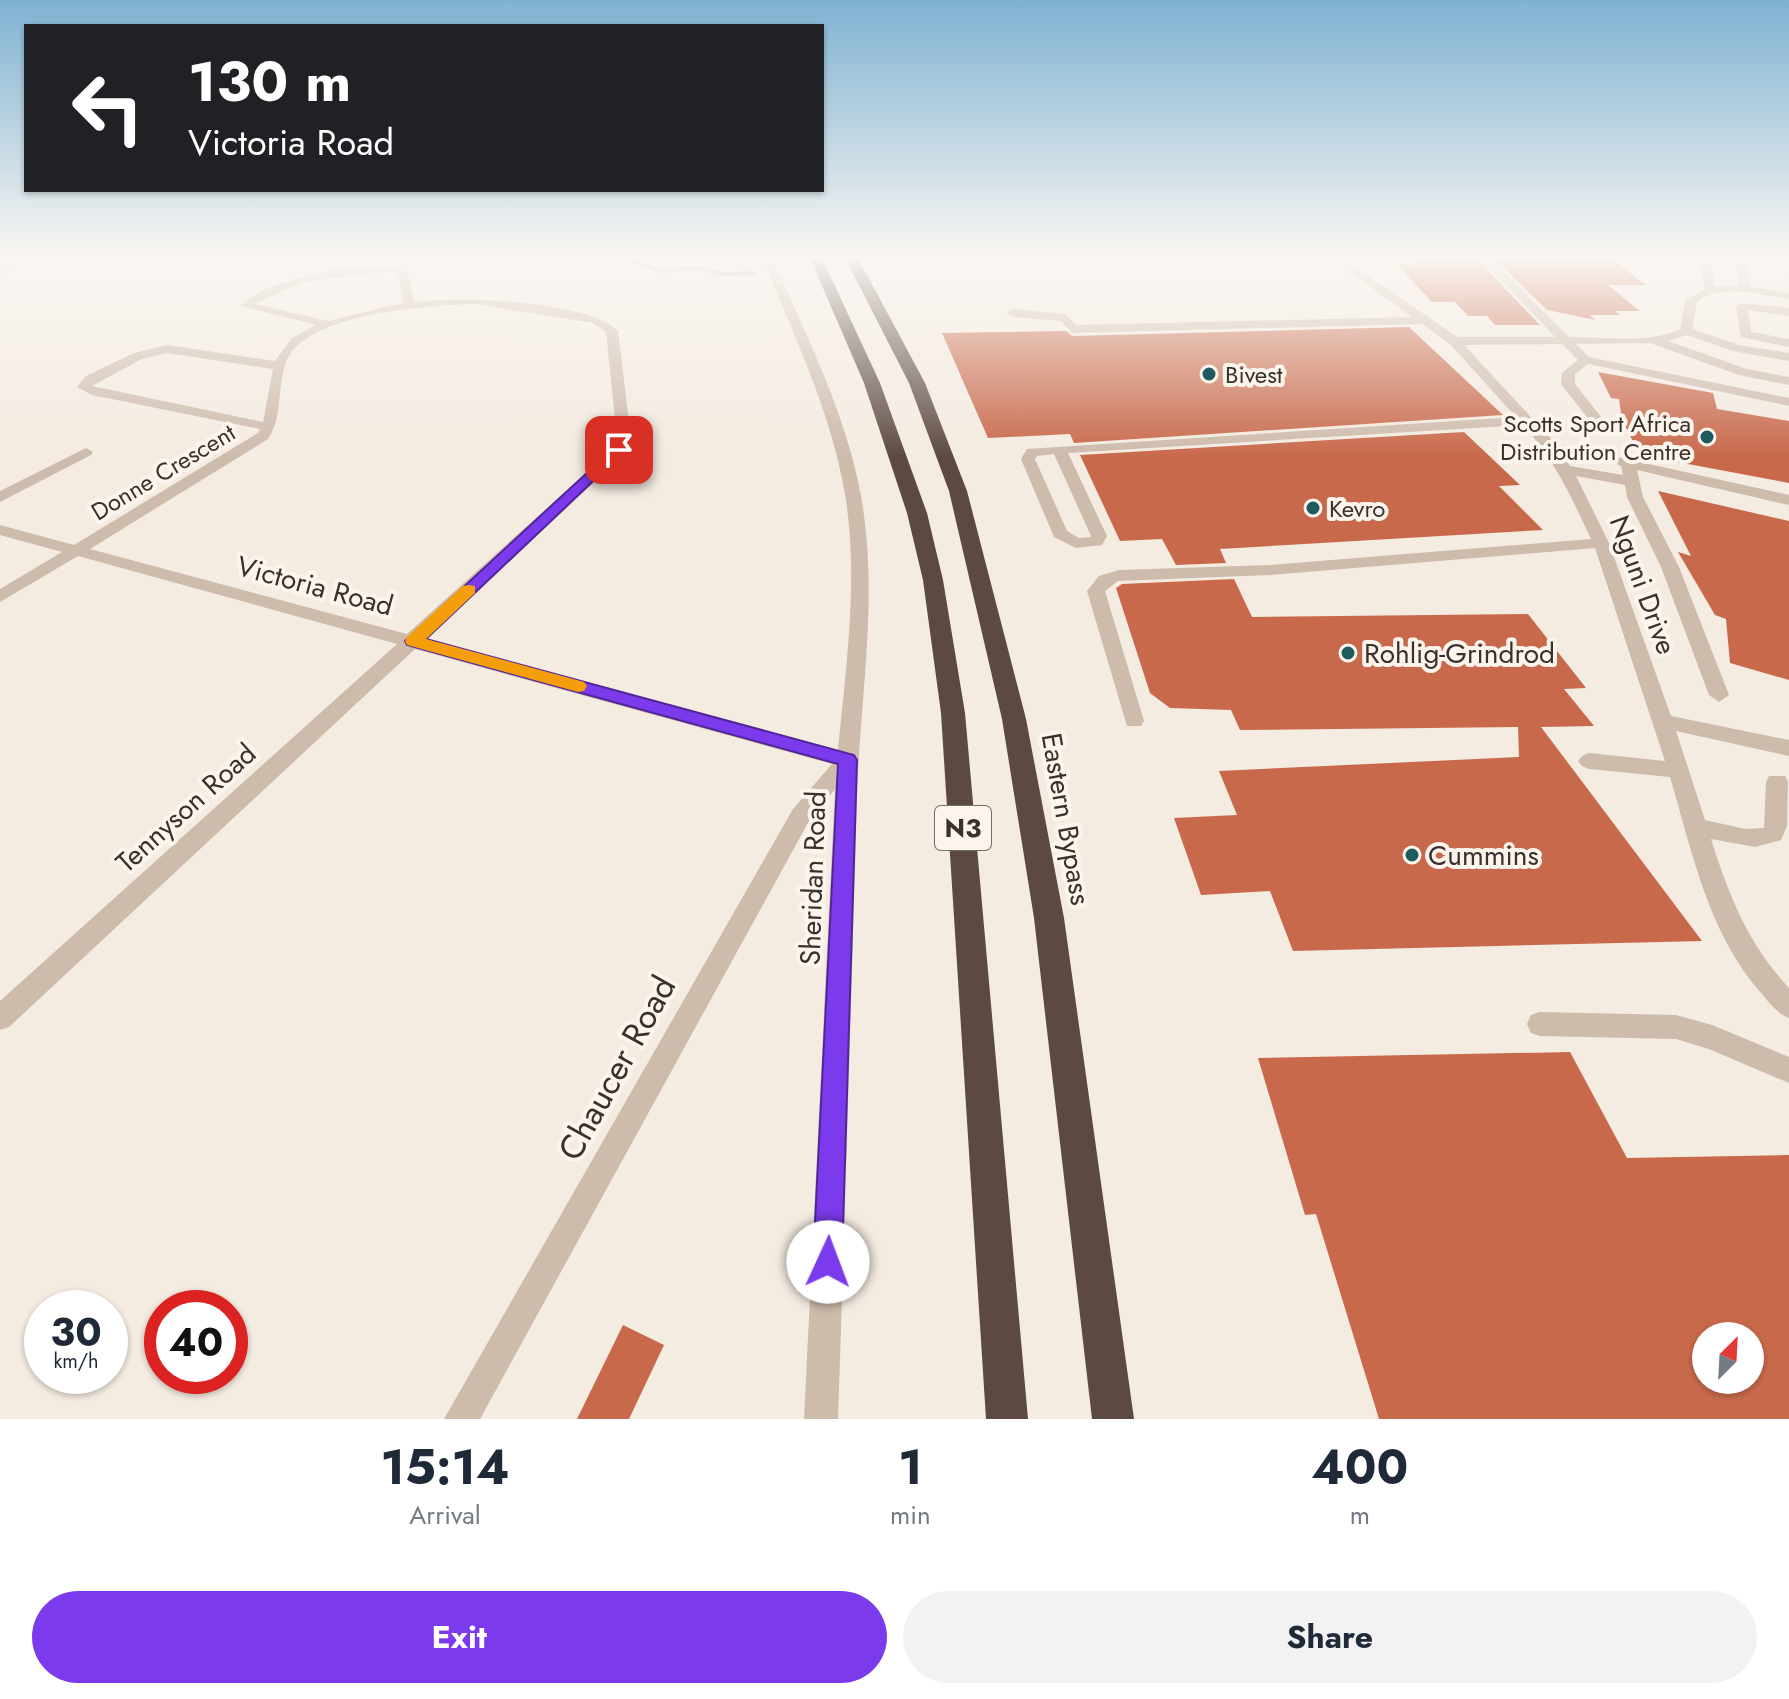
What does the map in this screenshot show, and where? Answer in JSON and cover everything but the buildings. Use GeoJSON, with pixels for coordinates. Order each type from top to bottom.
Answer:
{"type":"FeatureCollection","features":[{"type":"Feature","properties":{"kind":"highway","name":"N3"},"geometry":{"type":"LineString","coordinates":[[846,324],[872,383],[917,513],[933,580],[955,728],[1007,1419]]}},
{"type":"Feature","properties":{"kind":"highway","name":"Eastern Bypass"},"geometry":{"type":"LineString","coordinates":[[886,324],[917,383],[958,491],[1014,719],[1049,918],[1113,1419]]}},
{"type":"Feature","properties":{"kind":"street"},"geometry":{"type":"LineString","coordinates":[[280,366],[290,346],[327,324]]}},
{"type":"Feature","properties":{"kind":"street"},"geometry":{"type":"LineString","coordinates":[[413,641],[613,457],[624,438],[612,331],[605,324]]}},
{"type":"Feature","properties":{"kind":"street","name":"Sheridan Road"},"geometry":{"type":"LineString","coordinates":[[794,324],[846,463],[853,499],[860,582],[847,760],[821,1419]]}},
{"type":"Feature","properties":{"kind":"street"},"geometry":{"type":"LineString","coordinates":[[1071,324],[1072,329],[1261,324]]}},
{"type":"Feature","properties":{"kind":"street","name":"Nguni Drive"},"geometry":{"type":"LineString","coordinates":[[1432,324],[1454,341],[1528,420],[1551,447],[1564,469],[1601,543],[1663,721],[1718,897],[1740,944],[1759,973],[1789,1006]]}},
{"type":"Feature","properties":{"kind":"street"},"geometry":{"type":"LineString","coordinates":[[1551,324],[1585,360],[1789,402]]}},
{"type":"Feature","properties":{"kind":"street"},"geometry":{"type":"LineString","coordinates":[[1680,334],[1683,324]]}},
{"type":"Feature","properties":{"kind":"street"},"geometry":{"type":"LineString","coordinates":[[1744,324],[1745,334],[1789,343]]}},
{"type":"Feature","properties":{"kind":"street"},"geometry":{"type":"LineString","coordinates":[[1454,341],[1651,339],[1680,334],[1789,357]]}},
{"type":"Feature","properties":{"kind":"street"},"geometry":{"type":"LineString","coordinates":[[1680,334],[1735,357],[1789,368]]}},
{"type":"Feature","properties":{"kind":"street"},"geometry":{"type":"LineString","coordinates":[[1651,339],[1744,372],[1789,381]]}},
{"type":"Feature","properties":{"kind":"street","name":"Donne Crescent"},"geometry":{"type":"LineString","coordinates":[[0,597],[257,441],[269,427],[280,366],[189,350],[157,350],[91,379],[84,387],[269,427]]}},
{"type":"Feature","properties":{"kind":"street"},"geometry":{"type":"LineString","coordinates":[[1585,360],[1569,373],[1568,384],[1603,428]]}},
{"type":"Feature","properties":{"kind":"street"},"geometry":{"type":"LineString","coordinates":[[1059,450],[1099,536],[1096,541],[1076,543],[1060,534],[1028,459],[1032,452],[1059,450],[1528,420]]}},
{"type":"Feature","properties":{"kind":"street"},"geometry":{"type":"LineString","coordinates":[[1551,447],[1598,457]]}},
{"type":"Feature","properties":{"kind":"street"},"geometry":{"type":"LineString","coordinates":[[0,497],[86,452]]}},
{"type":"Feature","properties":{"kind":"street"},"geometry":{"type":"LineString","coordinates":[[1625,468],[1670,567],[1719,695]]}},
{"type":"Feature","properties":{"kind":"street"},"geometry":{"type":"LineString","coordinates":[[1564,469],[1625,468],[1789,500]]}},
{"type":"Feature","properties":{"kind":"street","name":"Victoria Road"},"geometry":{"type":"LineString","coordinates":[[0,530],[847,760]]}},
{"type":"Feature","properties":{"kind":"street"},"geometry":{"type":"LineString","coordinates":[[1134,721],[1096,591],[1099,583],[1107,578],[1119,575],[1270,570],[1601,543]]}},
{"type":"Feature","properties":{"kind":"street","name":"Tennyson Road"},"geometry":{"type":"LineString","coordinates":[[0,1018],[413,641]]}},
{"type":"Feature","properties":{"kind":"street"},"geometry":{"type":"LineString","coordinates":[[1663,721],[1789,748]]}},
{"type":"Feature","properties":{"kind":"street","name":"Chaucer Road"},"geometry":{"type":"LineString","coordinates":[[461,1419],[801,815],[847,760]]}},
{"type":"Feature","properties":{"kind":"street"},"geometry":{"type":"LineString","coordinates":[[1589,761],[1678,770]]}},
{"type":"Feature","properties":{"kind":"street"},"geometry":{"type":"LineString","coordinates":[[1694,826],[1750,839],[1773,834],[1777,782]]}},
{"type":"Feature","properties":{"kind":"street"},"geometry":{"type":"LineString","coordinates":[[1540,1024],[1676,1027],[1712,1037],[1789,1070]]}},
{"type":"Feature","properties":{"kind":"slow traffic"},"geometry":{"type":"LineString","coordinates":[[469,590],[413,641],[578,686]]}},
{"type":"Feature","properties":{"kind":"place","name":"Bivest"},"geometry":{"type":"Point","coordinates":[1209,374]}},
{"type":"Feature","properties":{"kind":"place","name":"Scotts Sport Africa Distribution Centre"},"geometry":{"type":"Point","coordinates":[1707,437]}},
{"type":"Feature","properties":{"kind":"place","name":"Kevro"},"geometry":{"type":"Point","coordinates":[1313,508]}},
{"type":"Feature","properties":{"kind":"place","name":"Rohlig-Grindrod"},"geometry":{"type":"Point","coordinates":[1348,653]}},
{"type":"Feature","properties":{"kind":"place","name":"Cummins"},"geometry":{"type":"Point","coordinates":[1412,855]}},
{"type":"Feature","properties":{"kind":"route"},"geometry":{"type":"LineString","coordinates":[[619,450],[413,641],[847,760],[828,1262]]}}]}
